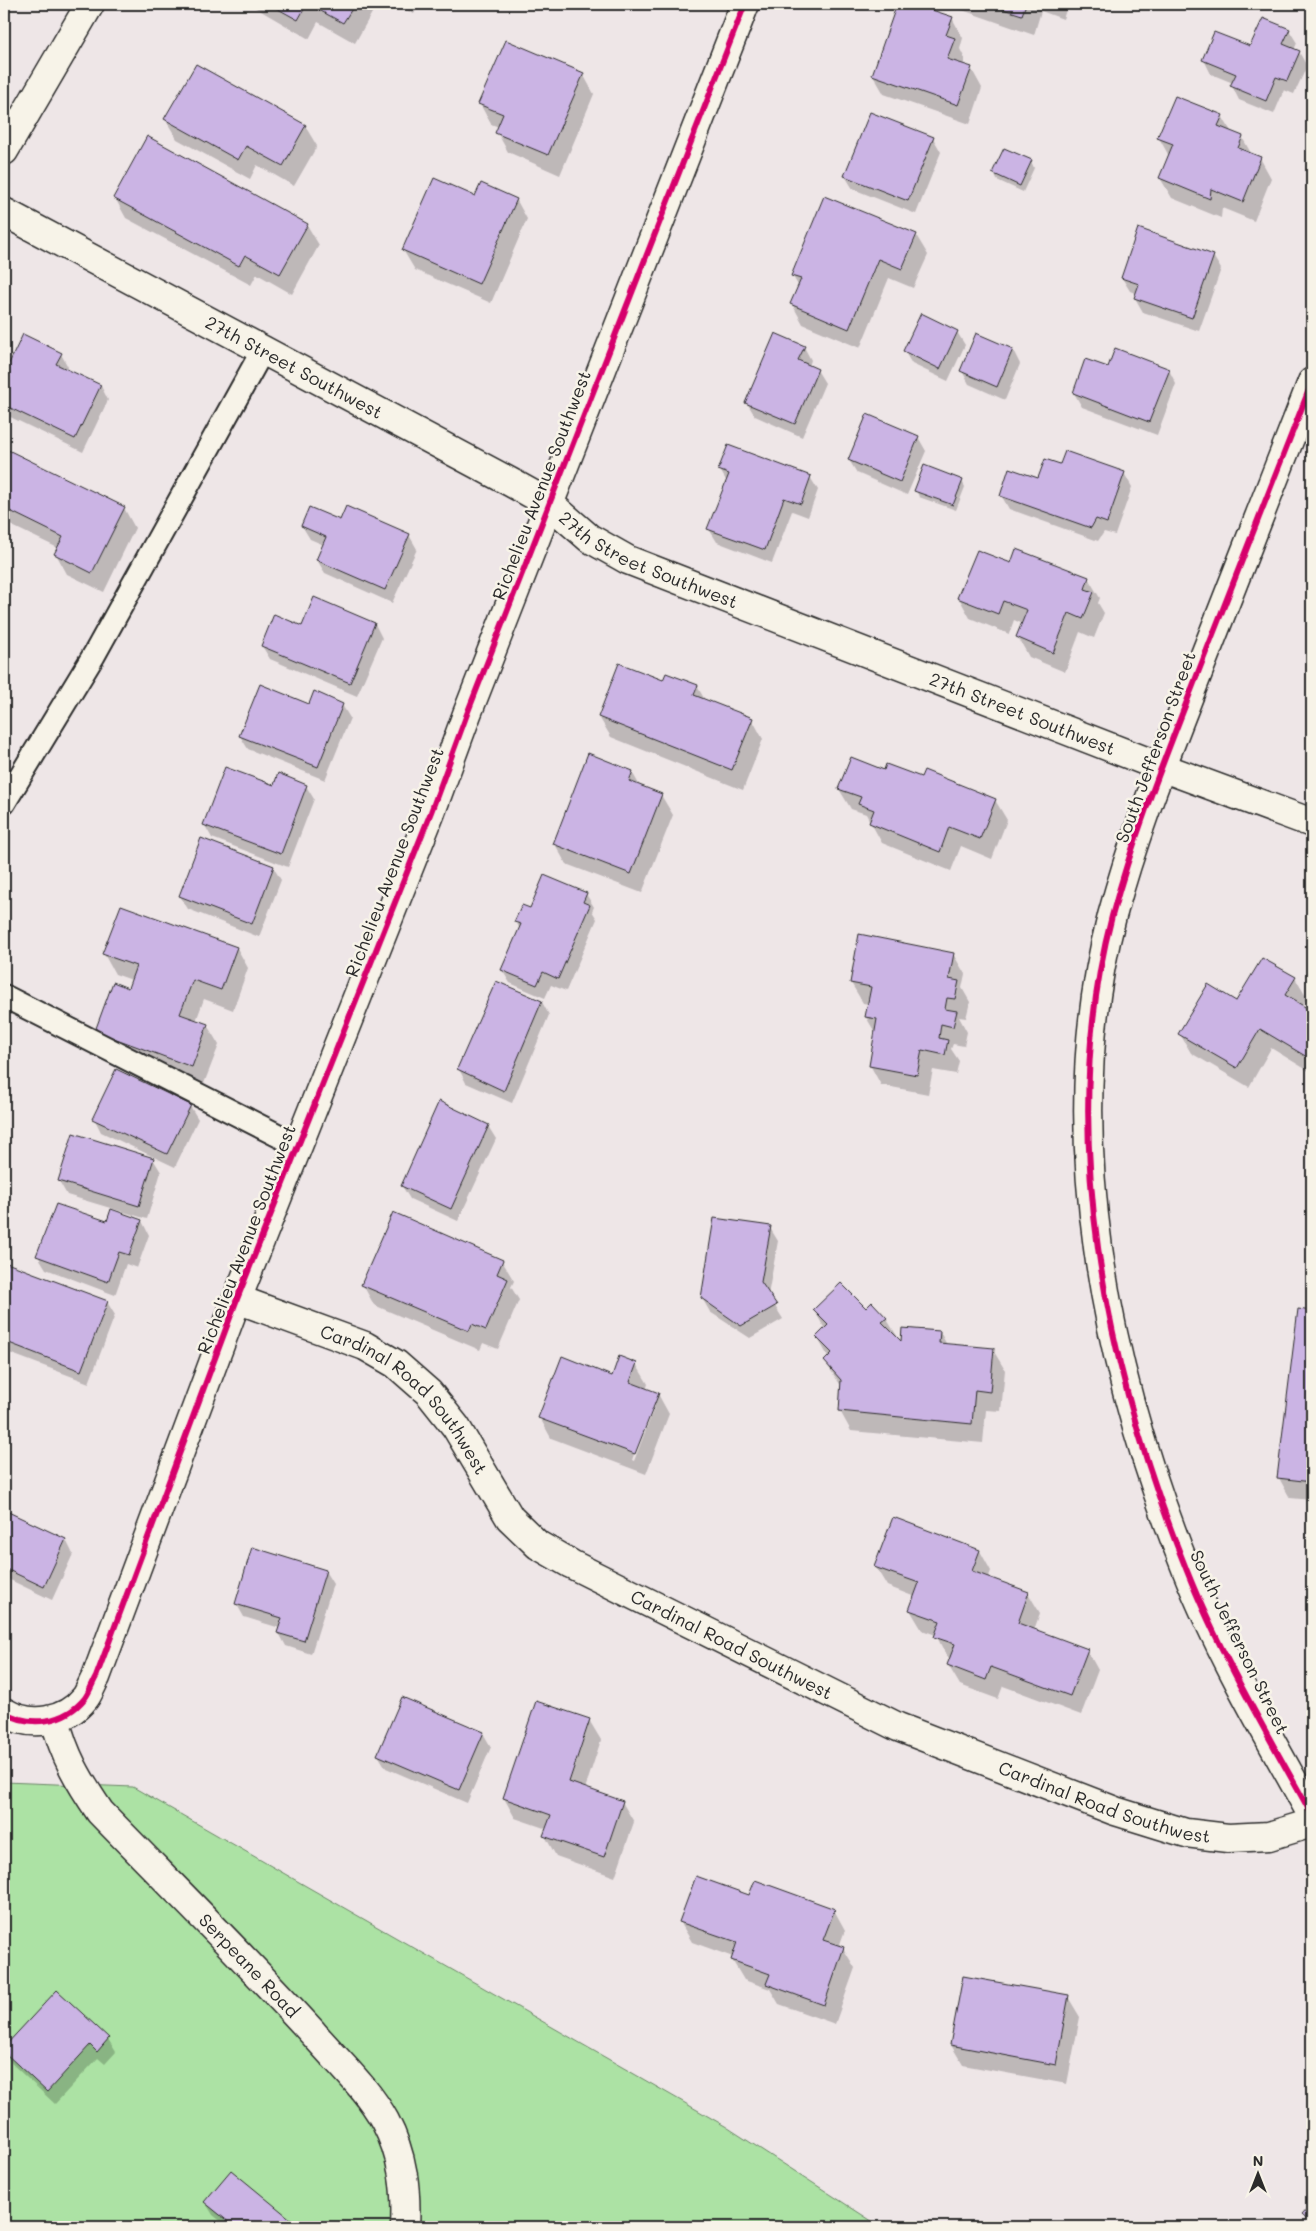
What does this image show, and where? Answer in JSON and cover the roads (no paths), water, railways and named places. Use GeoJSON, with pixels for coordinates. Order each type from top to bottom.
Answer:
{"type":"FeatureCollection","features":[{"type":"Feature","properties":{"kind":"street"},"geometry":{"type":"LineString","coordinates":[[4,151],[90,4]]}},
{"type":"Feature","properties":{"kind":"street","name":"Richelieu Avenue Southwest"},"geometry":{"type":"LineString","coordinates":[[55,1719],[71,1711],[85,1698],[96,1678],[238,1299],[745,4]]}},
{"type":"Feature","properties":{"kind":"street","name":"27th Street Southwest"},"geometry":{"type":"LineString","coordinates":[[4,212],[264,348],[550,504],[589,538],[628,560],[1161,767],[1312,823]]}},
{"type":"Feature","properties":{"kind":"street","name":"South Jefferson Street"},"geometry":{"type":"LineString","coordinates":[[1312,382],[1148,801],[1112,918],[1095,1003],[1088,1090],[1092,1191],[1106,1294],[1123,1376],[1151,1477],[1188,1574],[1214,1631],[1312,1815]]}},
{"type":"Feature","properties":{"kind":"street","name":"Cardinal Road Southwest"},"geometry":{"type":"LineString","coordinates":[[238,1299],[365,1346],[396,1364],[429,1393],[456,1427],[510,1518],[538,1545],[571,1564],[898,1727],[1115,1811],[1186,1833],[1228,1838],[1269,1836],[1312,1823]]}},
{"type":"Feature","properties":{"kind":"street"},"geometry":{"type":"LineString","coordinates":[[4,1712],[14,1718],[41,1722],[55,1719]]}},
{"type":"Feature","properties":{"kind":"street","name":"Serpeane Road"},"geometry":{"type":"LineString","coordinates":[[55,1719],[59,1736],[75,1776],[100,1812],[295,2014],[367,2094],[385,2121],[400,2158],[406,2197],[405,2227]]}},
{"type":"Feature","properties":{"kind":"lane"},"geometry":{"type":"LineString","coordinates":[[4,803],[94,654],[264,348]]}},
{"type":"Feature","properties":{"kind":"lane"},"geometry":{"type":"LineString","coordinates":[[4,996],[298,1146]]}}]}
